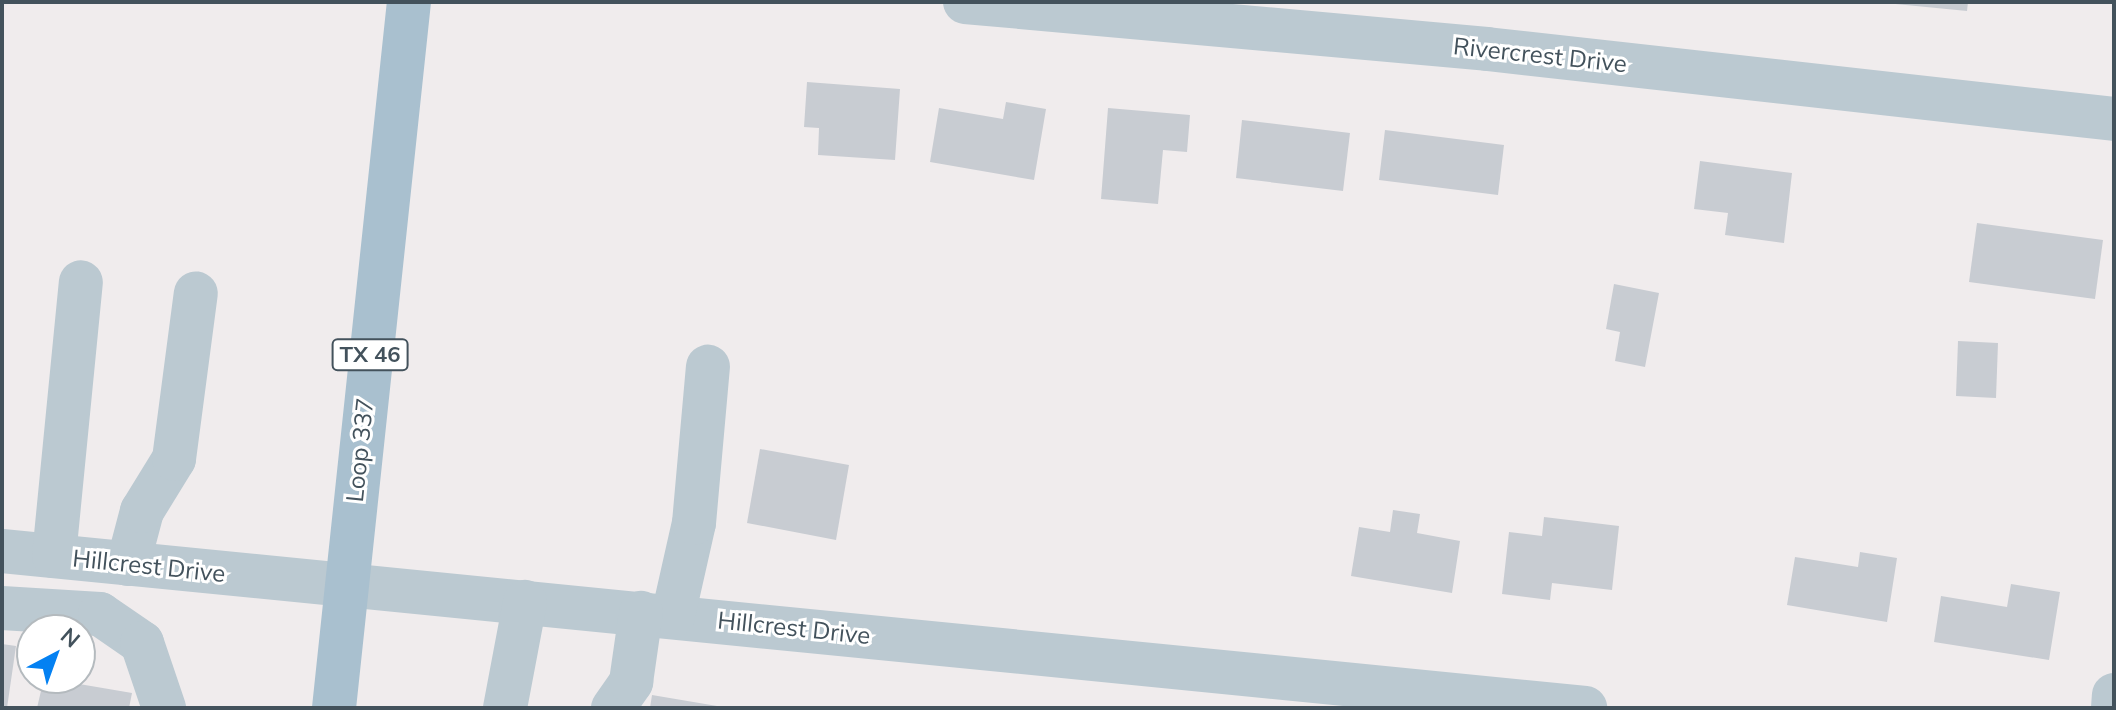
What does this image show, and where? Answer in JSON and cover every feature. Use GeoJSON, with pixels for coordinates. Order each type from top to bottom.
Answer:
{"type":"FeatureCollection","features":[{"type":"Feature","properties":{"kind":"main road","name":"Loop 337"},"geometry":{"type":"LineString","coordinates":[[334,708],[409,2]]}},
{"type":"Feature","properties":{"kind":"street","name":"Rivercrest Drive"},"geometry":{"type":"LineString","coordinates":[[965,2],[1487,49],[2114,119]]}},
{"type":"Feature","properties":{"kind":"street"},"geometry":{"type":"LineString","coordinates":[[54,556],[81,282]]}},
{"type":"Feature","properties":{"kind":"street"},"geometry":{"type":"LineString","coordinates":[[100,614],[114,562],[174,459],[196,293]]}},
{"type":"Feature","properties":{"kind":"street"},"geometry":{"type":"LineString","coordinates":[[613,708],[631,682],[694,523],[708,367]]}},
{"type":"Feature","properties":{"kind":"street","name":"Hillcrest Drive"},"geometry":{"type":"LineString","coordinates":[[2,551],[1585,708]]}},
{"type":"Feature","properties":{"kind":"street"},"geometry":{"type":"LineString","coordinates":[[505,708],[525,602]]}},
{"type":"Feature","properties":{"kind":"street"},"geometry":{"type":"LineString","coordinates":[[2,608],[100,614],[142,643],[164,708]]}},
{"type":"Feature","properties":{"kind":"street"},"geometry":{"type":"LineString","coordinates":[[2113,708],[2114,695]]}},
{"type":"Feature","properties":{"kind":"building"},"geometry":{"type":"Polygon","coordinates":[[[1875,2],[1968,2],[1967,11],[1875,2]]]}},
{"type":"Feature","properties":{"kind":"building"},"geometry":{"type":"Polygon","coordinates":[[[807,82],[900,89],[895,160],[818,155],[819,128],[804,127],[807,82]]]}},
{"type":"Feature","properties":{"kind":"building"},"geometry":{"type":"Polygon","coordinates":[[[1006,102],[1046,109],[1034,180],[930,162],[939,108],[1003,119],[1006,102]]]}},
{"type":"Feature","properties":{"kind":"building"},"geometry":{"type":"Polygon","coordinates":[[[1108,108],[1190,115],[1187,152],[1163,150],[1158,204],[1101,199],[1108,108]]]}},
{"type":"Feature","properties":{"kind":"building"},"geometry":{"type":"Polygon","coordinates":[[[1242,120],[1350,133],[1343,191],[1236,178],[1242,120]]]}},
{"type":"Feature","properties":{"kind":"building"},"geometry":{"type":"Polygon","coordinates":[[[1385,130],[1504,145],[1498,195],[1379,180],[1385,130]]]}},
{"type":"Feature","properties":{"kind":"building"},"geometry":{"type":"Polygon","coordinates":[[[1700,161],[1792,173],[1784,243],[1725,235],[1728,213],[1694,209],[1700,161]]]}},
{"type":"Feature","properties":{"kind":"building"},"geometry":{"type":"Polygon","coordinates":[[[1977,223],[2103,240],[2095,299],[1969,282],[1977,223]]]}},
{"type":"Feature","properties":{"kind":"building"},"geometry":{"type":"Polygon","coordinates":[[[1614,284],[1659,293],[1645,367],[1615,361],[1620,332],[1606,329],[1614,284]]]}},
{"type":"Feature","properties":{"kind":"building"},"geometry":{"type":"Polygon","coordinates":[[[1958,341],[1998,343],[1996,398],[1956,396],[1958,341]]]}},
{"type":"Feature","properties":{"kind":"building"},"geometry":{"type":"Polygon","coordinates":[[[760,449],[849,465],[836,540],[747,523],[760,449]]]}},
{"type":"Feature","properties":{"kind":"building"},"geometry":{"type":"Polygon","coordinates":[[[1393,510],[1420,514],[1417,533],[1460,541],[1452,593],[1351,576],[1359,527],[1390,532],[1393,510]]]}},
{"type":"Feature","properties":{"kind":"building"},"geometry":{"type":"Polygon","coordinates":[[[1544,517],[1619,526],[1612,590],[1552,583],[1550,600],[1502,594],[1509,532],[1542,536],[1544,517]]]}},
{"type":"Feature","properties":{"kind":"building"},"geometry":{"type":"Polygon","coordinates":[[[1860,552],[1897,558],[1887,622],[1787,605],[1795,557],[1858,567],[1860,552]]]}},
{"type":"Feature","properties":{"kind":"building"},"geometry":{"type":"Polygon","coordinates":[[[2011,584],[2060,592],[2049,660],[1934,642],[1941,596],[2007,607],[2011,584]]]}},
{"type":"Feature","properties":{"kind":"building"},"geometry":{"type":"Polygon","coordinates":[[[2,644],[16,646],[7,708],[2,708],[2,644]]]}},
{"type":"Feature","properties":{"kind":"building"},"geometry":{"type":"Polygon","coordinates":[[[96,687],[132,693],[129,708],[37,708],[40,694],[96,694],[96,687]]]}},
{"type":"Feature","properties":{"kind":"building"},"geometry":{"type":"Polygon","coordinates":[[[652,695],[717,706],[717,708],[650,708],[652,695]]]}}]}
